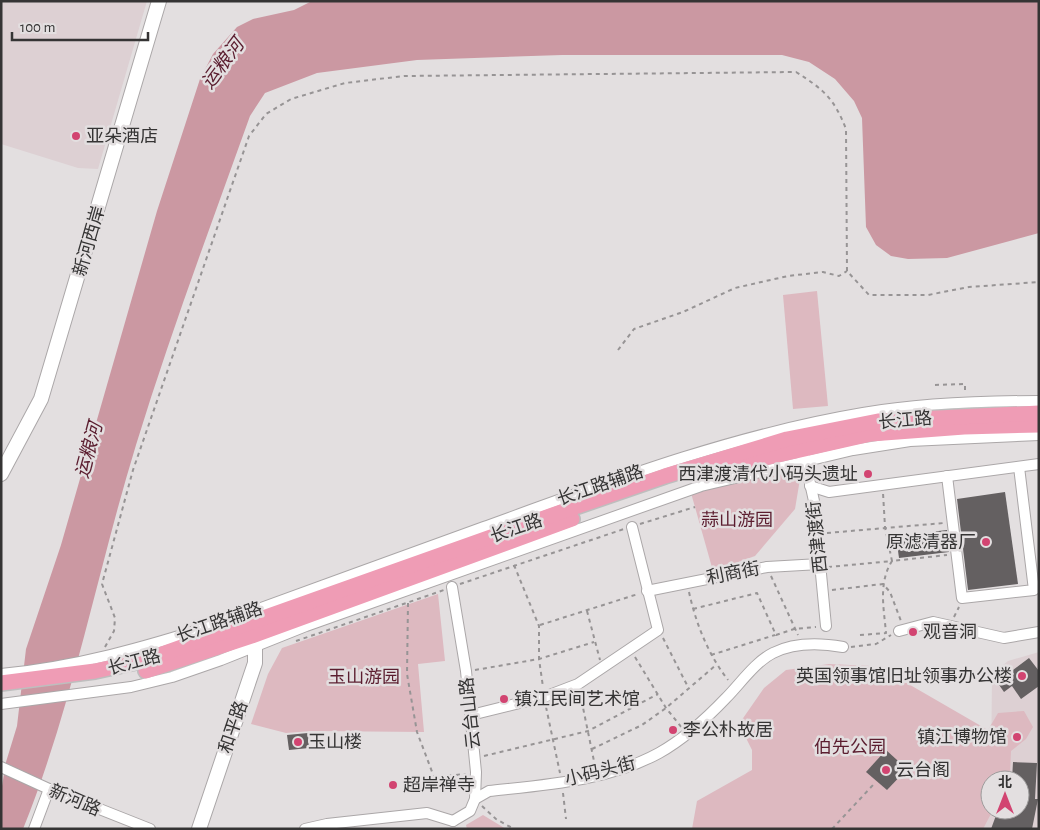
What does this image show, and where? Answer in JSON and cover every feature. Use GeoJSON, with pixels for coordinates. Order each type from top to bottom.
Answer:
{"type":"FeatureCollection","features":[{"type":"Feature","properties":{"kind":"main road","name":"长江路"},"geometry":{"type":"LineString","coordinates":[[252,636],[584,504],[665,476],[787,439],[878,421],[1039,413]]}},
{"type":"Feature","properties":{"kind":"main road","name":"长江路"},"geometry":{"type":"LineString","coordinates":[[10,687],[93,676],[145,660],[252,636],[626,499],[700,474],[803,455],[894,432],[1039,425]]}},
{"type":"Feature","properties":{"kind":"street","name":"新河西岸"},"geometry":{"type":"LineString","coordinates":[[1,474],[42,399],[159,1]]}},
{"type":"Feature","properties":{"kind":"street","name":"长江路辅路"},"geometry":{"type":"LineString","coordinates":[[93,676],[111,655],[217,624],[571,495],[728,444],[770,432],[863,413],[990,401],[1039,401]]}},
{"type":"Feature","properties":{"kind":"street","name":"长江路辅路"},"geometry":{"type":"LineString","coordinates":[[10,687],[93,676],[131,686],[172,677],[252,636],[293,631],[700,486],[803,455],[854,450],[910,441],[1039,435]]}},
{"type":"Feature","properties":{"kind":"street","name":"西津渡街"},"geometry":{"type":"LineString","coordinates":[[803,455],[817,534],[826,626]]}},
{"type":"Feature","properties":{"kind":"street"},"geometry":{"type":"LineString","coordinates":[[810,486],[829,492],[1039,464]]}},
{"type":"Feature","properties":{"kind":"street"},"geometry":{"type":"LineString","coordinates":[[947,476],[962,598],[1036,590],[1019,467]]}},
{"type":"Feature","properties":{"kind":"street"},"geometry":{"type":"LineString","coordinates":[[471,715],[544,697],[578,684],[603,669],[630,648],[658,630],[632,527]]}},
{"type":"Feature","properties":{"kind":"street","name":"利商街"},"geometry":{"type":"LineString","coordinates":[[647,591],[767,567],[820,564]]}},
{"type":"Feature","properties":{"kind":"street","name":"云台山路"},"geometry":{"type":"LineString","coordinates":[[452,587],[466,671],[471,715],[476,772],[475,799]]}},
{"type":"Feature","properties":{"kind":"street"},"geometry":{"type":"LineString","coordinates":[[903,630],[933,622],[1004,638],[1039,632]]}},
{"type":"Feature","properties":{"kind":"street","name":"和平路"},"geometry":{"type":"LineString","coordinates":[[199,829],[255,664],[252,636]]}},
{"type":"Feature","properties":{"kind":"street","name":"小码头街"},"geometry":{"type":"LineString","coordinates":[[475,799],[489,791],[596,776],[628,767],[659,753],[687,734],[772,653],[804,644],[828,644],[843,647]]}},
{"type":"Feature","properties":{"kind":"street","name":"长江路辅路"},"geometry":{"type":"LineString","coordinates":[[1,674],[10,687]]}},
{"type":"Feature","properties":{"kind":"street","name":"长江路辅路"},"geometry":{"type":"LineString","coordinates":[[1,704],[10,687]]}},
{"type":"Feature","properties":{"kind":"street","name":"新河路"},"geometry":{"type":"LineString","coordinates":[[1,767],[47,788],[150,829]]}},
{"type":"Feature","properties":{"kind":"street"},"geometry":{"type":"LineString","coordinates":[[34,829],[47,788]]}},
{"type":"Feature","properties":{"kind":"street"},"geometry":{"type":"LineString","coordinates":[[305,829],[327,824],[427,813],[455,825],[470,811],[475,799]]}},
{"type":"Feature","properties":{"kind":"path"},"geometry":{"type":"LineString","coordinates":[[111,655],[105,646],[114,631],[115,618],[102,584],[133,470],[249,136],[266,114],[291,98],[345,83],[404,76],[796,72],[822,88],[838,108],[846,129],[847,271],[869,295],[928,295],[970,287],[1039,282]]}},
{"type":"Feature","properties":{"kind":"path"},"geometry":{"type":"LineString","coordinates":[[618,350],[634,329],[683,312],[736,288],[788,276],[823,272],[839,276],[847,271]]}},
{"type":"Feature","properties":{"kind":"path"},"geometry":{"type":"LineString","coordinates":[[860,635],[886,633],[883,584],[892,561],[885,527],[882,486]]}},
{"type":"Feature","properties":{"kind":"path"},"geometry":{"type":"LineString","coordinates":[[293,631],[296,642],[452,587],[695,507]]}},
{"type":"Feature","properties":{"kind":"path"},"geometry":{"type":"LineString","coordinates":[[817,534],[953,522]]}},
{"type":"Feature","properties":{"kind":"path"},"geometry":{"type":"LineString","coordinates":[[820,564],[824,567],[957,554]]}},
{"type":"Feature","properties":{"kind":"path"},"geometry":{"type":"LineString","coordinates":[[767,567],[794,629]]}},
{"type":"Feature","properties":{"kind":"path"},"geometry":{"type":"LineString","coordinates":[[686,582],[693,609],[711,655],[716,665],[735,688]]}},
{"type":"Feature","properties":{"kind":"path"},"geometry":{"type":"LineString","coordinates":[[822,591],[883,584]]}},
{"type":"Feature","properties":{"kind":"path"},"geometry":{"type":"LineString","coordinates":[[843,647],[876,644],[903,630],[890,592],[883,584]]}},
{"type":"Feature","properties":{"kind":"path"},"geometry":{"type":"LineString","coordinates":[[539,626],[647,591]]}},
{"type":"Feature","properties":{"kind":"path"},"geometry":{"type":"LineString","coordinates":[[693,609],[757,594],[776,635]]}},
{"type":"Feature","properties":{"kind":"path"},"geometry":{"type":"LineString","coordinates":[[954,617],[962,600]]}},
{"type":"Feature","properties":{"kind":"path"},"geometry":{"type":"LineString","coordinates":[[408,602],[407,674],[417,732],[434,777],[476,772]]}},
{"type":"Feature","properties":{"kind":"path"},"geometry":{"type":"LineString","coordinates":[[587,611],[603,669]]}},
{"type":"Feature","properties":{"kind":"path"},"geometry":{"type":"LineString","coordinates":[[711,655],[794,629],[826,626]]}},
{"type":"Feature","properties":{"kind":"path"},"geometry":{"type":"LineString","coordinates":[[658,630],[689,688]]}},
{"type":"Feature","properties":{"kind":"path"},"geometry":{"type":"LineString","coordinates":[[466,671],[539,659],[594,642]]}},
{"type":"Feature","properties":{"kind":"path"},"geometry":{"type":"LineString","coordinates":[[630,648],[666,708],[687,734]]}},
{"type":"Feature","properties":{"kind":"path"},"geometry":{"type":"LineString","coordinates":[[592,750],[642,725],[666,708],[716,665]]}},
{"type":"Feature","properties":{"kind":"path"},"geometry":{"type":"LineString","coordinates":[[578,684],[596,776]]}},
{"type":"Feature","properties":{"kind":"path"},"geometry":{"type":"LineString","coordinates":[[475,758],[588,731],[658,694]]}},
{"type":"Feature","properties":{"kind":"path"},"geometry":{"type":"LineString","coordinates":[[832,829],[873,785]]}},
{"type":"Feature","properties":{"kind":"path"},"geometry":{"type":"LineString","coordinates":[[475,799],[496,819],[514,829]]}},
{"type":"Feature","properties":{"kind":"shaded area"},"geometry":{"type":"Polygon","coordinates":[[[1,1],[147,1],[98,169],[78,168],[1,144],[1,1]]]}},
{"type":"Feature","properties":{"kind":"shaded area","name":"镇江博物馆"},"geometry":{"type":"Polygon","coordinates":[[[1039,652],[1039,829],[980,829],[985,820],[1030,820],[1030,770],[991,770],[992,674],[1008,661],[1039,652]]]}},
{"type":"Feature","properties":{"kind":"green space"},"geometry":{"type":"Polygon","coordinates":[[[817,291],[828,406],[793,409],[783,295],[817,291]]]}},
{"type":"Feature","properties":{"kind":"green space","name":"蒜山游园"},"geometry":{"type":"Polygon","coordinates":[[[802,467],[795,509],[755,556],[713,571],[691,493],[802,467]]]}},
{"type":"Feature","properties":{"kind":"green space","name":"玉山游园"},"geometry":{"type":"Polygon","coordinates":[[[438,594],[445,661],[418,664],[424,732],[311,731],[286,733],[251,724],[268,674],[282,648],[438,594]]]}},
{"type":"Feature","properties":{"kind":"green space","name":"伯先公园"},"geometry":{"type":"Polygon","coordinates":[[[829,664],[872,666],[905,682],[988,730],[998,713],[1024,711],[1033,727],[1026,739],[1011,751],[1010,770],[980,770],[980,820],[988,820],[983,829],[692,829],[697,801],[752,770],[752,750],[739,724],[764,688],[786,670],[829,664]]]}},
{"type":"Feature","properties":{"kind":"green space"},"geometry":{"type":"Polygon","coordinates":[[[483,815],[506,829],[467,829],[466,825],[483,815]]]}},
{"type":"Feature","properties":{"kind":"water","name":"运粮河"},"geometry":{"type":"Polygon","coordinates":[[[312,1],[1039,1],[1039,233],[947,258],[908,259],[891,256],[876,245],[866,227],[862,118],[854,101],[835,79],[809,62],[782,55],[562,55],[417,60],[317,73],[265,93],[250,116],[149,403],[122,493],[70,686],[41,782],[23,829],[1,829],[1,792],[6,762],[17,726],[26,649],[61,545],[157,211],[200,79],[213,54],[237,27],[253,19],[294,10],[312,1]]]}},
{"type":"Feature","properties":{"kind":"building","name":"原滤清器厂"},"geometry":{"type":"Polygon","coordinates":[[[1005,492],[1018,584],[968,590],[957,499],[1005,492]]]}},
{"type":"Feature","properties":{"kind":"building"},"geometry":{"type":"Polygon","coordinates":[[[947,530],[949,552],[899,558],[896,536],[947,530]]]}},
{"type":"Feature","properties":{"kind":"building","name":"英国领事馆旧址领事办公楼"},"geometry":{"type":"Polygon","coordinates":[[[1029,658],[1039,671],[1039,686],[1021,699],[1012,686],[1004,692],[997,682],[1029,658]]]}},
{"type":"Feature","properties":{"kind":"building","name":"玉山楼"},"geometry":{"type":"Polygon","coordinates":[[[308,733],[309,748],[289,750],[287,735],[308,733]]]}},
{"type":"Feature","properties":{"kind":"building","name":"云台阁"},"geometry":{"type":"Polygon","coordinates":[[[886,750],[907,769],[887,790],[866,772],[886,750]]]}},
{"type":"Feature","properties":{"kind":"building"},"geometry":{"type":"Polygon","coordinates":[[[1013,762],[1037,763],[1035,799],[1038,799],[1032,829],[991,829],[994,820],[1030,820],[1030,770],[1013,770],[1013,762]]]}},
{"type":"Feature","properties":{"kind":"place","name":"亚朵酒店"},"geometry":{"type":"Point","coordinates":[76,136]}},
{"type":"Feature","properties":{"kind":"place","name":"西津渡清代小码头遗址"},"geometry":{"type":"Point","coordinates":[868,474]}},
{"type":"Feature","properties":{"kind":"place","name":"原滤清器厂"},"geometry":{"type":"Point","coordinates":[986,542]}},
{"type":"Feature","properties":{"kind":"place","name":"观音洞"},"geometry":{"type":"Point","coordinates":[913,632]}},
{"type":"Feature","properties":{"kind":"place","name":"英国领事馆旧址领事办公楼"},"geometry":{"type":"Point","coordinates":[1022,676]}},
{"type":"Feature","properties":{"kind":"place","name":"镇江民间艺术馆"},"geometry":{"type":"Point","coordinates":[504,699]}},
{"type":"Feature","properties":{"kind":"place","name":"李公朴故居"},"geometry":{"type":"Point","coordinates":[673,730]}},
{"type":"Feature","properties":{"kind":"place","name":"镇江博物馆"},"geometry":{"type":"Point","coordinates":[1017,737]}},
{"type":"Feature","properties":{"kind":"place","name":"玉山楼"},"geometry":{"type":"Point","coordinates":[298,742]}},
{"type":"Feature","properties":{"kind":"place","name":"云台阁"},"geometry":{"type":"Point","coordinates":[886,770]}},
{"type":"Feature","properties":{"kind":"place","name":"超岸禅寺"},"geometry":{"type":"Point","coordinates":[393,785]}}]}
